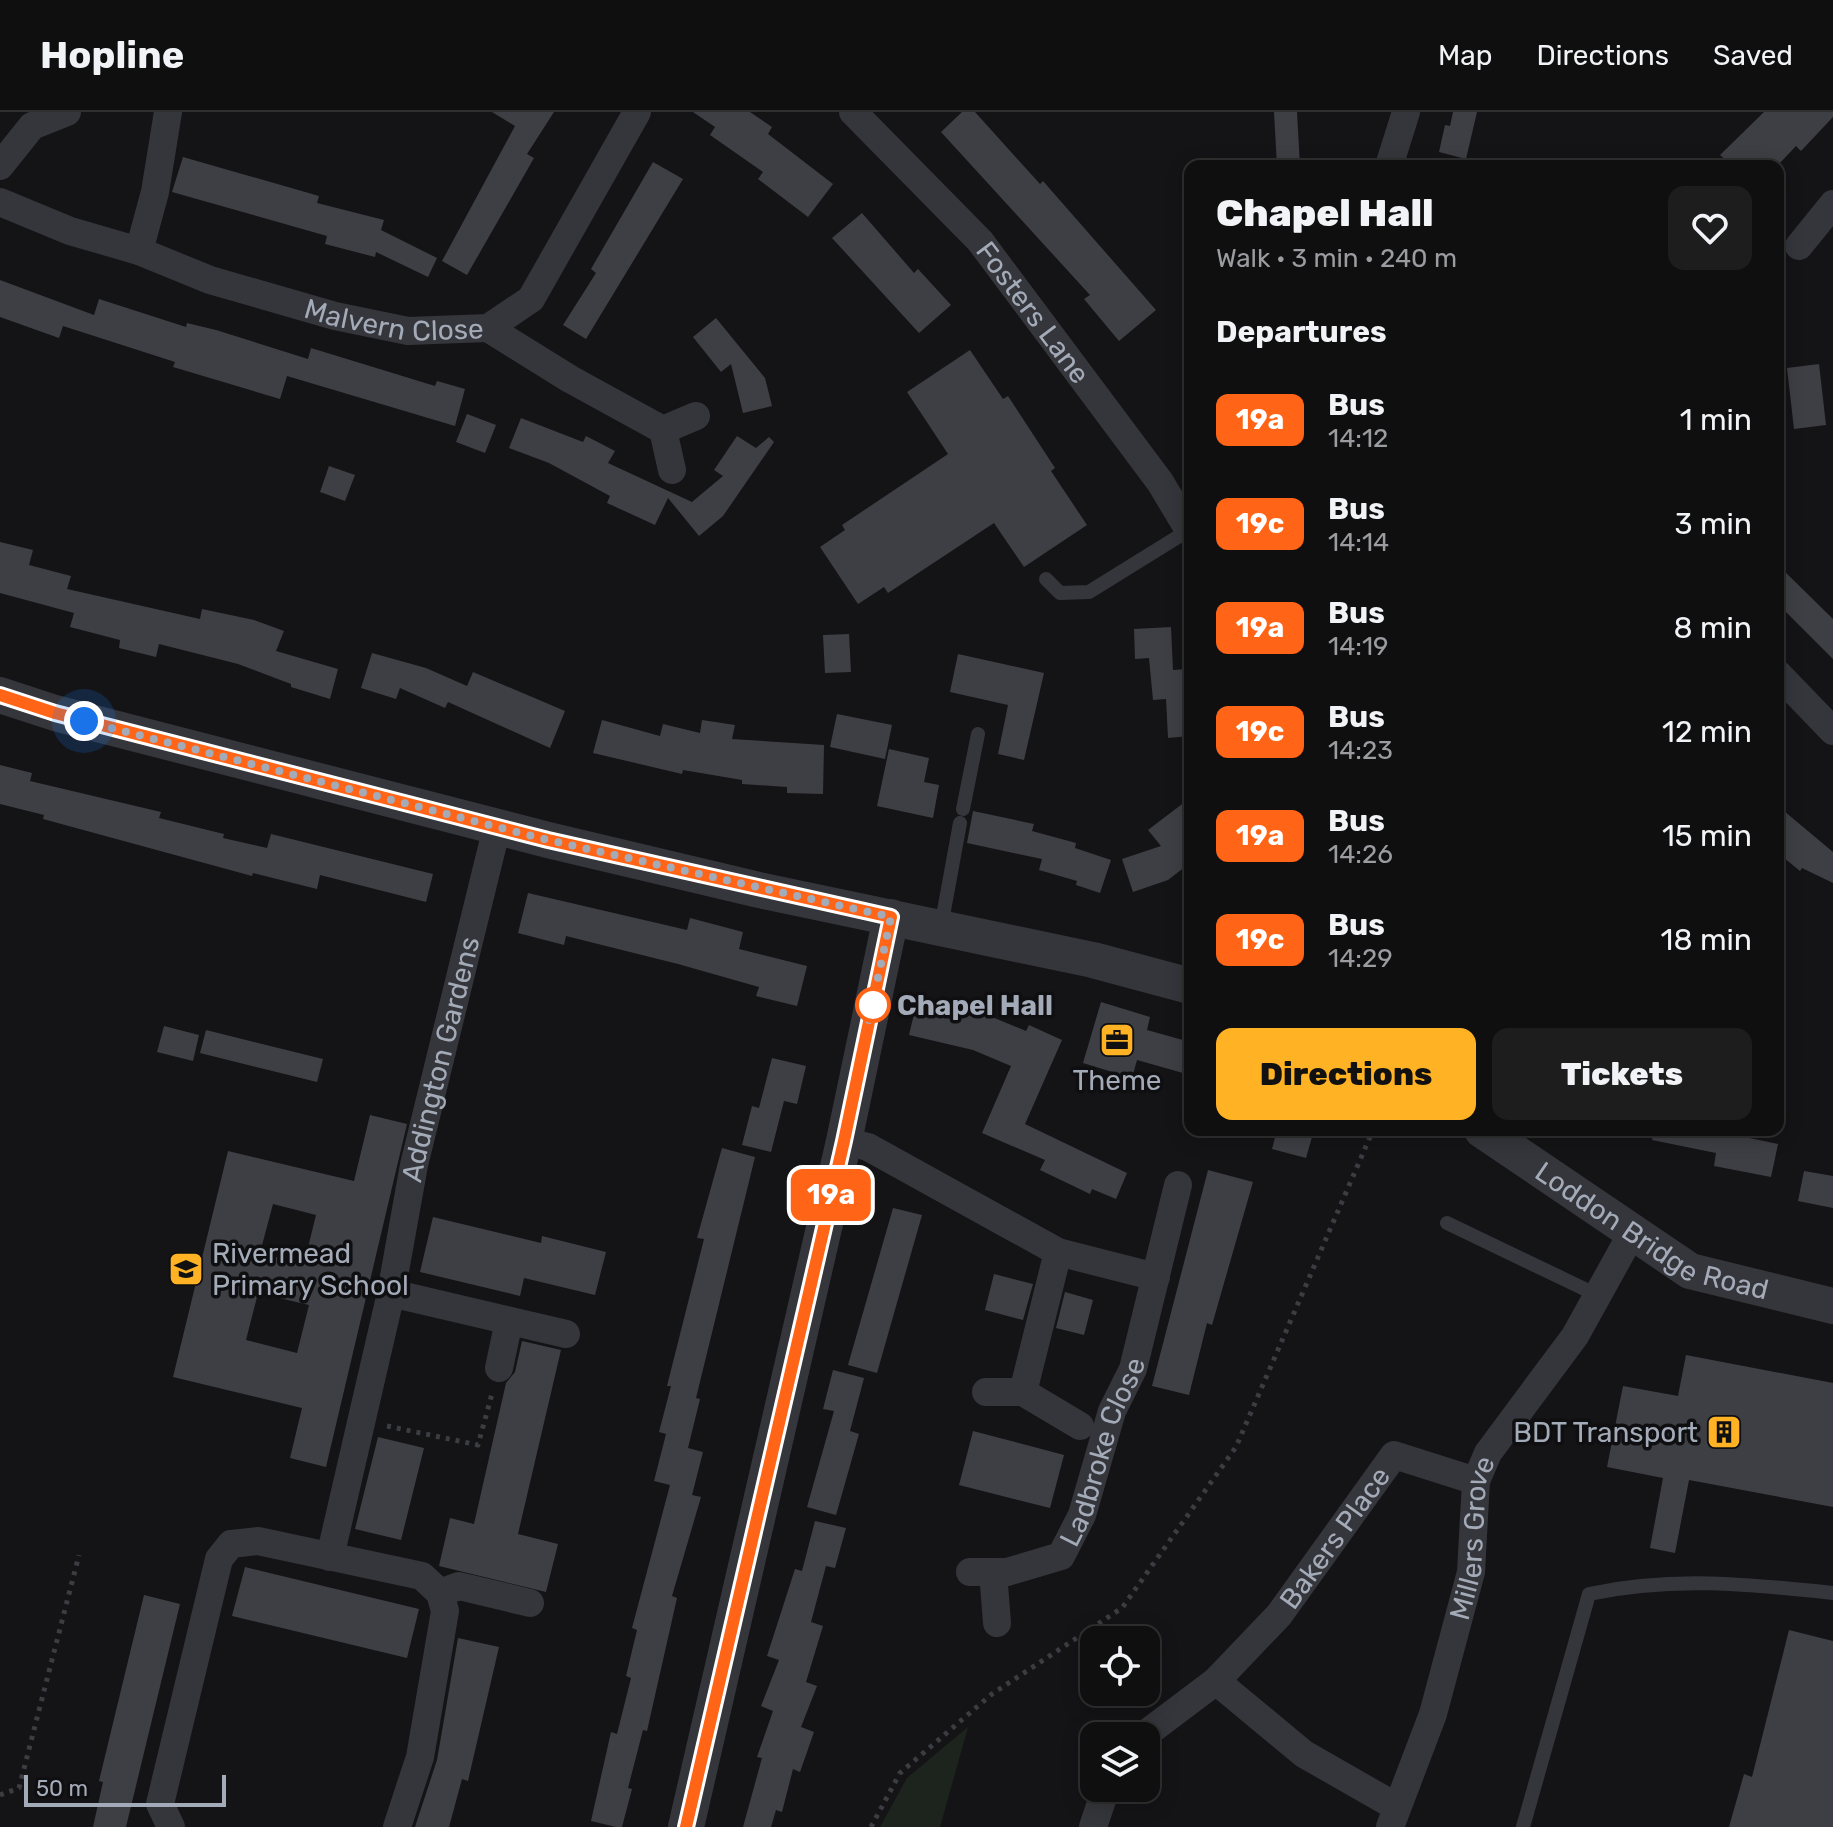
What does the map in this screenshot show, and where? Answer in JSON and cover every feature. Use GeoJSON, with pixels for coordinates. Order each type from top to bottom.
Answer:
{"type":"FeatureCollection","features":[{"type":"Feature","properties":{"kind":"street"},"geometry":{"type":"LineString","coordinates":[[0,166],[32,126],[67,112]]}},
{"type":"Feature","properties":{"kind":"street"},"geometry":{"type":"LineString","coordinates":[[139,251],[155,192],[168,112]]}},
{"type":"Feature","properties":{"kind":"street","name":"Malvern Close"},"geometry":{"type":"LineString","coordinates":[[0,202],[70,231],[139,251],[210,280],[335,316],[408,331],[488,328],[531,299],[637,112]]}},
{"type":"Feature","properties":{"kind":"street","name":"Fosters Lane"},"geometry":{"type":"LineString","coordinates":[[853,112],[980,241],[1160,482],[1184,523]]}},
{"type":"Feature","properties":{"kind":"street"},"geometry":{"type":"LineString","coordinates":[[1391,160],[1406,112]]}},
{"type":"Feature","properties":{"kind":"street"},"geometry":{"type":"LineString","coordinates":[[1799,246],[1833,204]]}},
{"type":"Feature","properties":{"kind":"street"},"geometry":{"type":"LineString","coordinates":[[488,328],[570,379],[663,430],[672,470]]}},
{"type":"Feature","properties":{"kind":"street"},"geometry":{"type":"LineString","coordinates":[[663,430],[696,416]]}},
{"type":"Feature","properties":{"kind":"street"},"geometry":{"type":"LineString","coordinates":[[1784,680],[1833,731]]}},
{"type":"Feature","properties":{"kind":"street"},"geometry":{"type":"LineString","coordinates":[[0,695],[55,713],[497,827],[759,890],[1093,960],[1184,984]]}},
{"type":"Feature","properties":{"kind":"street","name":"Addington Gardens"},"geometry":{"type":"LineString","coordinates":[[330,1557],[391,1293],[414,1165],[497,827]]}},
{"type":"Feature","properties":{"kind":"street"},"geometry":{"type":"LineString","coordinates":[[686,1827],[844,1141],[891,917]]}},
{"type":"Feature","properties":{"kind":"street","name":"Loddon Bridge Road"},"geometry":{"type":"LineString","coordinates":[[1491,1136],[1690,1271],[1833,1306]]}},
{"type":"Feature","properties":{"kind":"street"},"geometry":{"type":"LineString","coordinates":[[844,1141],[868,1147],[1058,1252],[1156,1277]]}},
{"type":"Feature","properties":{"kind":"street","name":"Ladbroke Close"},"geometry":{"type":"LineString","coordinates":[[997,1623],[982,1572],[1037,1565],[1061,1556],[1082,1515],[1112,1411],[1133,1369],[1178,1185]]}},
{"type":"Feature","properties":{"kind":"street","name":"Millers Grove"},"geometry":{"type":"LineString","coordinates":[[1392,1817],[1433,1714],[1471,1572],[1476,1481],[1488,1453],[1575,1336],[1632,1233]]}},
{"type":"Feature","properties":{"kind":"street"},"geometry":{"type":"LineString","coordinates":[[986,1392],[1023,1392],[1058,1252]]}},
{"type":"Feature","properties":{"kind":"street"},"geometry":{"type":"LineString","coordinates":[[391,1293],[566,1334]]}},
{"type":"Feature","properties":{"kind":"street"},"geometry":{"type":"LineString","coordinates":[[499,1368],[509,1321]]}},
{"type":"Feature","properties":{"kind":"street","name":"Ladbroke Close"},"geometry":{"type":"LineString","coordinates":[[1023,1392],[1080,1426]]}},
{"type":"Feature","properties":{"kind":"street","name":"Bakers Place"},"geometry":{"type":"LineString","coordinates":[[1160,1723],[1216,1681],[1279,1615],[1394,1455],[1476,1481]]}},
{"type":"Feature","properties":{"kind":"street"},"geometry":{"type":"LineString","coordinates":[[171,1827],[160,1804],[219,1559],[231,1544],[258,1541],[422,1576],[440,1593],[445,1611],[420,1757],[397,1827]]}},
{"type":"Feature","properties":{"kind":"street"},"geometry":{"type":"LineString","coordinates":[[440,1593],[459,1586],[530,1603]]}},
{"type":"Feature","properties":{"kind":"street"},"geometry":{"type":"LineString","coordinates":[[1216,1681],[1304,1754],[1392,1817]]}},
{"type":"Feature","properties":{"kind":"street"},"geometry":{"type":"LineString","coordinates":[[1093,1827],[1101,1802]]}},
{"type":"Feature","properties":{"kind":"lane"},"geometry":{"type":"LineString","coordinates":[[1046,579],[1060,593],[1074,595],[1089,592],[1184,534]]}},
{"type":"Feature","properties":{"kind":"lane"},"geometry":{"type":"LineString","coordinates":[[940,928],[978,734]]}},
{"type":"Feature","properties":{"kind":"lane"},"geometry":{"type":"LineString","coordinates":[[1447,1223],[1597,1295]]}},
{"type":"Feature","properties":{"kind":"lane"},"geometry":{"type":"LineString","coordinates":[[1523,1827],[1589,1594],[1624,1586],[1722,1581],[1833,1593]]}},
{"type":"Feature","properties":{"kind":"path"},"geometry":{"type":"LineString","coordinates":[[871,1827],[900,1773],[992,1694],[1122,1608],[1236,1447],[1370,1136]]}},
{"type":"Feature","properties":{"kind":"path"},"geometry":{"type":"LineString","coordinates":[[362,1421],[478,1445],[499,1368]]}},
{"type":"Feature","properties":{"kind":"path"},"geometry":{"type":"LineString","coordinates":[[0,1795],[19,1788],[79,1555]]}},
{"type":"Feature","properties":{"kind":"shaded area"},"geometry":{"type":"Polygon","coordinates":[[[968,1727],[940,1827],[880,1827],[907,1778],[968,1727]]]}},
{"type":"Feature","properties":{"kind":"building"},"geometry":{"type":"Polygon","coordinates":[[[492,112],[554,112],[527,154],[534,158],[467,275],[442,261],[515,126],[492,112]]]}},
{"type":"Feature","properties":{"kind":"building"},"geometry":{"type":"Polygon","coordinates":[[[693,112],[750,112],[772,127],[768,134],[833,184],[808,217],[758,179],[763,172],[710,135],[715,127],[693,112]]]}},
{"type":"Feature","properties":{"kind":"building"},"geometry":{"type":"Polygon","coordinates":[[[962,112],[975,112],[1040,184],[1043,181],[1156,310],[1119,341],[1084,299],[1090,295],[941,132],[962,112]]]}},
{"type":"Feature","properties":{"kind":"building"},"geometry":{"type":"Polygon","coordinates":[[[1274,112],[1297,112],[1300,160],[1277,160],[1274,112]]]}},
{"type":"Feature","properties":{"kind":"building"},"geometry":{"type":"Polygon","coordinates":[[[1453,112],[1477,112],[1466,159],[1439,152],[1445,125],[1450,126],[1453,112]]]}},
{"type":"Feature","properties":{"kind":"building"},"geometry":{"type":"Polygon","coordinates":[[[1764,112],[1833,112],[1833,117],[1801,151],[1796,146],[1783,160],[1725,160],[1720,155],[1764,112]]]}},
{"type":"Feature","properties":{"kind":"building"},"geometry":{"type":"Polygon","coordinates":[[[183,157],[319,196],[317,203],[384,220],[381,230],[437,258],[428,277],[376,252],[375,257],[325,244],[327,236],[172,192],[183,157]]]}},
{"type":"Feature","properties":{"kind":"building"},"geometry":{"type":"Polygon","coordinates":[[[653,162],[683,179],[586,339],[563,325],[596,273],[591,269],[653,162]]]}},
{"type":"Feature","properties":{"kind":"building"},"geometry":{"type":"Polygon","coordinates":[[[862,213],[914,273],[918,269],[951,305],[919,333],[832,238],[862,213]]]}},
{"type":"Feature","properties":{"kind":"building"},"geometry":{"type":"Polygon","coordinates":[[[0,280],[94,315],[99,299],[186,327],[187,323],[216,330],[308,359],[311,348],[435,386],[437,381],[465,389],[455,426],[287,376],[280,399],[173,367],[175,362],[63,326],[59,338],[0,317],[0,280]]]}},
{"type":"Feature","properties":{"kind":"building"},"geometry":{"type":"Polygon","coordinates":[[[716,318],[765,378],[772,406],[743,413],[731,364],[721,372],[693,337],[716,318]]]}},
{"type":"Feature","properties":{"kind":"building"},"geometry":{"type":"Polygon","coordinates":[[[970,350],[1003,399],[1008,396],[1055,468],[1051,471],[1087,525],[1024,567],[994,523],[888,593],[884,587],[858,604],[820,547],[845,530],[842,525],[948,454],[907,392],[970,350]]]}},
{"type":"Feature","properties":{"kind":"building"},"geometry":{"type":"Polygon","coordinates":[[[1819,364],[1826,425],[1794,429],[1787,368],[1819,364]]]}},
{"type":"Feature","properties":{"kind":"building"},"geometry":{"type":"Polygon","coordinates":[[[467,414],[496,425],[485,453],[456,442],[467,414]]]}},
{"type":"Feature","properties":{"kind":"building"},"geometry":{"type":"Polygon","coordinates":[[[521,418],[583,442],[586,436],[615,451],[608,463],[692,502],[723,476],[714,470],[737,436],[756,448],[769,437],[774,442],[723,516],[699,536],[668,498],[655,525],[607,503],[610,496],[549,463],[509,448],[521,418]]]}},
{"type":"Feature","properties":{"kind":"building"},"geometry":{"type":"Polygon","coordinates":[[[329,466],[355,475],[345,501],[320,492],[329,466]]]}},
{"type":"Feature","properties":{"kind":"building"},"geometry":{"type":"Polygon","coordinates":[[[0,542],[33,550],[29,565],[71,576],[67,589],[200,619],[202,609],[254,620],[284,631],[276,651],[338,669],[330,699],[291,687],[291,684],[238,664],[159,644],[156,657],[119,648],[120,640],[70,627],[74,613],[0,593],[0,542]]]}},
{"type":"Feature","properties":{"kind":"building"},"geometry":{"type":"Polygon","coordinates":[[[1784,571],[1833,619],[1833,659],[1784,610],[1784,571]]]}},
{"type":"Feature","properties":{"kind":"building"},"geometry":{"type":"Polygon","coordinates":[[[1171,627],[1173,670],[1184,669],[1184,737],[1168,738],[1166,699],[1153,700],[1149,658],[1135,659],[1134,629],[1171,627]]]}},
{"type":"Feature","properties":{"kind":"building"},"geometry":{"type":"Polygon","coordinates":[[[849,634],[851,672],[825,673],[823,635],[849,634]]]}},
{"type":"Feature","properties":{"kind":"building"},"geometry":{"type":"Polygon","coordinates":[[[372,653],[426,668],[467,686],[473,672],[565,711],[550,748],[448,702],[445,708],[400,688],[396,699],[361,688],[372,653]]]}},
{"type":"Feature","properties":{"kind":"building"},"geometry":{"type":"Polygon","coordinates":[[[958,654],[1044,673],[1024,760],[998,754],[1008,705],[950,692],[958,654]]]}},
{"type":"Feature","properties":{"kind":"building"},"geometry":{"type":"Polygon","coordinates":[[[837,714],[892,725],[885,759],[830,747],[837,714]]]}},
{"type":"Feature","properties":{"kind":"building"},"geometry":{"type":"Polygon","coordinates":[[[602,720],[660,736],[663,724],[700,733],[702,720],[735,725],[732,739],[824,745],[823,794],[787,793],[787,787],[742,784],[742,780],[683,770],[682,774],[593,753],[602,720]]]}},
{"type":"Feature","properties":{"kind":"building"},"geometry":{"type":"Polygon","coordinates":[[[889,749],[929,758],[924,782],[939,785],[933,818],[877,806],[889,749]]]}},
{"type":"Feature","properties":{"kind":"building"},"geometry":{"type":"Polygon","coordinates":[[[0,765],[32,773],[30,781],[161,812],[159,818],[224,834],[223,838],[267,848],[271,834],[433,874],[426,902],[320,875],[317,889],[253,873],[252,876],[43,819],[44,815],[0,804],[0,765]]]}},
{"type":"Feature","properties":{"kind":"building"},"geometry":{"type":"Polygon","coordinates":[[[1184,803],[1184,868],[1168,880],[1133,892],[1122,859],[1161,846],[1148,830],[1184,803]]]}},
{"type":"Feature","properties":{"kind":"building"},"geometry":{"type":"Polygon","coordinates":[[[973,811],[1034,824],[1032,831],[1076,843],[1075,848],[1111,860],[1100,893],[1076,885],[1077,881],[1039,870],[1042,859],[967,843],[973,811]]]}},
{"type":"Feature","properties":{"kind":"building"},"geometry":{"type":"Polygon","coordinates":[[[1784,811],[1833,852],[1833,883],[1802,868],[1800,871],[1784,858],[1784,811]]]}},
{"type":"Feature","properties":{"kind":"building"},"geometry":{"type":"Polygon","coordinates":[[[528,893],[687,930],[690,918],[743,932],[739,949],[807,966],[797,1006],[756,996],[759,987],[678,964],[566,936],[564,945],[518,933],[528,893]]]}},
{"type":"Feature","properties":{"kind":"building"},"geometry":{"type":"Polygon","coordinates":[[[918,997],[980,1012],[1026,1031],[1029,1025],[1062,1040],[1025,1124],[1127,1173],[1116,1199],[1092,1189],[1090,1194],[1040,1170],[1045,1160],[982,1133],[1011,1066],[973,1050],[909,1035],[918,997]]]}},
{"type":"Feature","properties":{"kind":"building","name":"Theme"},"geometry":{"type":"Polygon","coordinates":[[[1101,1002],[1150,1017],[1147,1030],[1184,1040],[1184,1073],[1137,1060],[1132,1078],[1083,1063],[1101,1002]]]}},
{"type":"Feature","properties":{"kind":"building"},"geometry":{"type":"Polygon","coordinates":[[[164,1026],[199,1035],[193,1061],[157,1052],[164,1026]]]}},
{"type":"Feature","properties":{"kind":"building"},"geometry":{"type":"Polygon","coordinates":[[[206,1030],[323,1059],[317,1082],[200,1053],[206,1030]]]}},
{"type":"Feature","properties":{"kind":"building"},"geometry":{"type":"Polygon","coordinates":[[[772,1058],[806,1066],[797,1104],[784,1101],[771,1152],[742,1145],[752,1106],[759,1108],[772,1058]]]}},
{"type":"Feature","properties":{"kind":"building"},"geometry":{"type":"Polygon","coordinates":[[[370,1115],[407,1124],[326,1467],[290,1458],[302,1408],[173,1377],[228,1151],[354,1181],[370,1115]],[[273,1204],[260,1253],[304,1264],[316,1215],[273,1204]],[[258,1293],[246,1340],[297,1353],[309,1305],[258,1293]]]}},
{"type":"Feature","properties":{"kind":"building"},"geometry":{"type":"Polygon","coordinates":[[[1275,1136],[1312,1136],[1306,1158],[1272,1149],[1275,1136]]]}},
{"type":"Feature","properties":{"kind":"building"},"geometry":{"type":"Polygon","coordinates":[[[1653,1136],[1740,1136],[1778,1144],[1771,1177],[1714,1166],[1716,1153],[1652,1140],[1653,1136]]]}},
{"type":"Feature","properties":{"kind":"building"},"geometry":{"type":"Polygon","coordinates":[[[722,1148],[755,1157],[696,1398],[700,1399],[688,1448],[703,1452],[692,1495],[701,1497],[672,1596],[677,1598],[647,1731],[643,1730],[622,1827],[616,1827],[591,1821],[611,1732],[617,1734],[631,1678],[626,1676],[637,1630],[632,1628],[670,1485],[654,1481],[666,1434],[659,1432],[671,1386],[667,1386],[704,1239],[697,1238],[722,1148]]]}},
{"type":"Feature","properties":{"kind":"building"},"geometry":{"type":"Polygon","coordinates":[[[1208,1170],[1253,1182],[1212,1325],[1207,1323],[1189,1395],[1152,1386],[1208,1170]]]}},
{"type":"Feature","properties":{"kind":"building"},"geometry":{"type":"Polygon","coordinates":[[[1804,1171],[1833,1176],[1833,1208],[1798,1201],[1804,1171]]]}},
{"type":"Feature","properties":{"kind":"building"},"geometry":{"type":"Polygon","coordinates":[[[893,1208],[922,1215],[877,1373],[848,1365],[893,1208]]]}},
{"type":"Feature","properties":{"kind":"building"},"geometry":{"type":"Polygon","coordinates":[[[433,1217],[541,1243],[542,1236],[606,1252],[595,1295],[524,1278],[520,1296],[420,1272],[433,1217]]]}},
{"type":"Feature","properties":{"kind":"building"},"geometry":{"type":"Polygon","coordinates":[[[994,1274],[1033,1284],[1023,1320],[985,1310],[994,1274]]]}},
{"type":"Feature","properties":{"kind":"building"},"geometry":{"type":"Polygon","coordinates":[[[1065,1292],[1093,1300],[1084,1335],[1056,1328],[1065,1292]]]}},
{"type":"Feature","properties":{"kind":"building"},"geometry":{"type":"Polygon","coordinates":[[[522,1341],[561,1350],[518,1534],[558,1544],[546,1592],[439,1566],[450,1518],[474,1524],[506,1383],[515,1372],[522,1341]]]}},
{"type":"Feature","properties":{"kind":"building","name":"BDT Transport"},"geometry":{"type":"Polygon","coordinates":[[[1686,1355],[1833,1383],[1833,1507],[1689,1480],[1675,1553],[1650,1548],[1663,1478],[1607,1467],[1623,1386],[1678,1396],[1686,1355]]]}},
{"type":"Feature","properties":{"kind":"building"},"geometry":{"type":"Polygon","coordinates":[[[833,1370],[864,1378],[850,1431],[859,1434],[836,1515],[807,1507],[834,1411],[823,1409],[833,1370]]]}},
{"type":"Feature","properties":{"kind":"building"},"geometry":{"type":"Polygon","coordinates":[[[973,1431],[1064,1455],[1050,1508],[959,1485],[973,1431]]]}},
{"type":"Feature","properties":{"kind":"building"},"geometry":{"type":"Polygon","coordinates":[[[378,1437],[424,1448],[401,1540],[355,1529],[378,1437]]]}},
{"type":"Feature","properties":{"kind":"building"},"geometry":{"type":"Polygon","coordinates":[[[815,1521],[846,1528],[835,1568],[826,1566],[811,1622],[823,1626],[806,1682],[817,1686],[801,1727],[814,1732],[800,1772],[793,1769],[782,1812],[776,1810],[771,1827],[743,1827],[762,1758],[757,1757],[773,1711],[761,1706],[779,1660],[767,1656],[795,1569],[802,1571],[815,1521]]]}},
{"type":"Feature","properties":{"kind":"building"},"geometry":{"type":"Polygon","coordinates":[[[245,1567],[419,1609],[407,1658],[232,1616],[245,1567]]]}},
{"type":"Feature","properties":{"kind":"building"},"geometry":{"type":"Polygon","coordinates":[[[144,1595],[180,1604],[126,1827],[93,1827],[103,1782],[99,1781],[144,1595]]]}},
{"type":"Feature","properties":{"kind":"building"},"geometry":{"type":"Polygon","coordinates":[[[1789,1630],[1833,1641],[1833,1827],[1729,1827],[1744,1774],[1752,1777],[1789,1630]]]}},
{"type":"Feature","properties":{"kind":"building"},"geometry":{"type":"Polygon","coordinates":[[[458,1638],[499,1647],[468,1781],[462,1779],[449,1827],[415,1827],[437,1760],[458,1638]]]}},
{"type":"Feature","properties":{"kind":"bus line","name":"19a"},"geometry":{"type":"LineString","coordinates":[[0,695],[55,713],[548,840],[759,890],[891,917],[844,1141],[686,1827]]}},
{"type":"Feature","properties":{"kind":"place","name":"Chapel Hall"},"geometry":{"type":"Point","coordinates":[873,1005]}},
{"type":"Feature","properties":{"kind":"place","name":"Theme"},"geometry":{"type":"Point","coordinates":[1117,1040]}},
{"type":"Feature","properties":{"kind":"place","name":"Rivermead Primary School"},"geometry":{"type":"Point","coordinates":[186,1269]}},
{"type":"Feature","properties":{"kind":"place","name":"BDT Transport"},"geometry":{"type":"Point","coordinates":[1724,1432]}},
{"type":"Feature","properties":{"kind":"route"},"geometry":{"type":"LineString","coordinates":[[84,721],[548,840],[759,890],[891,917],[869,1020],[873,1005]]}}]}
